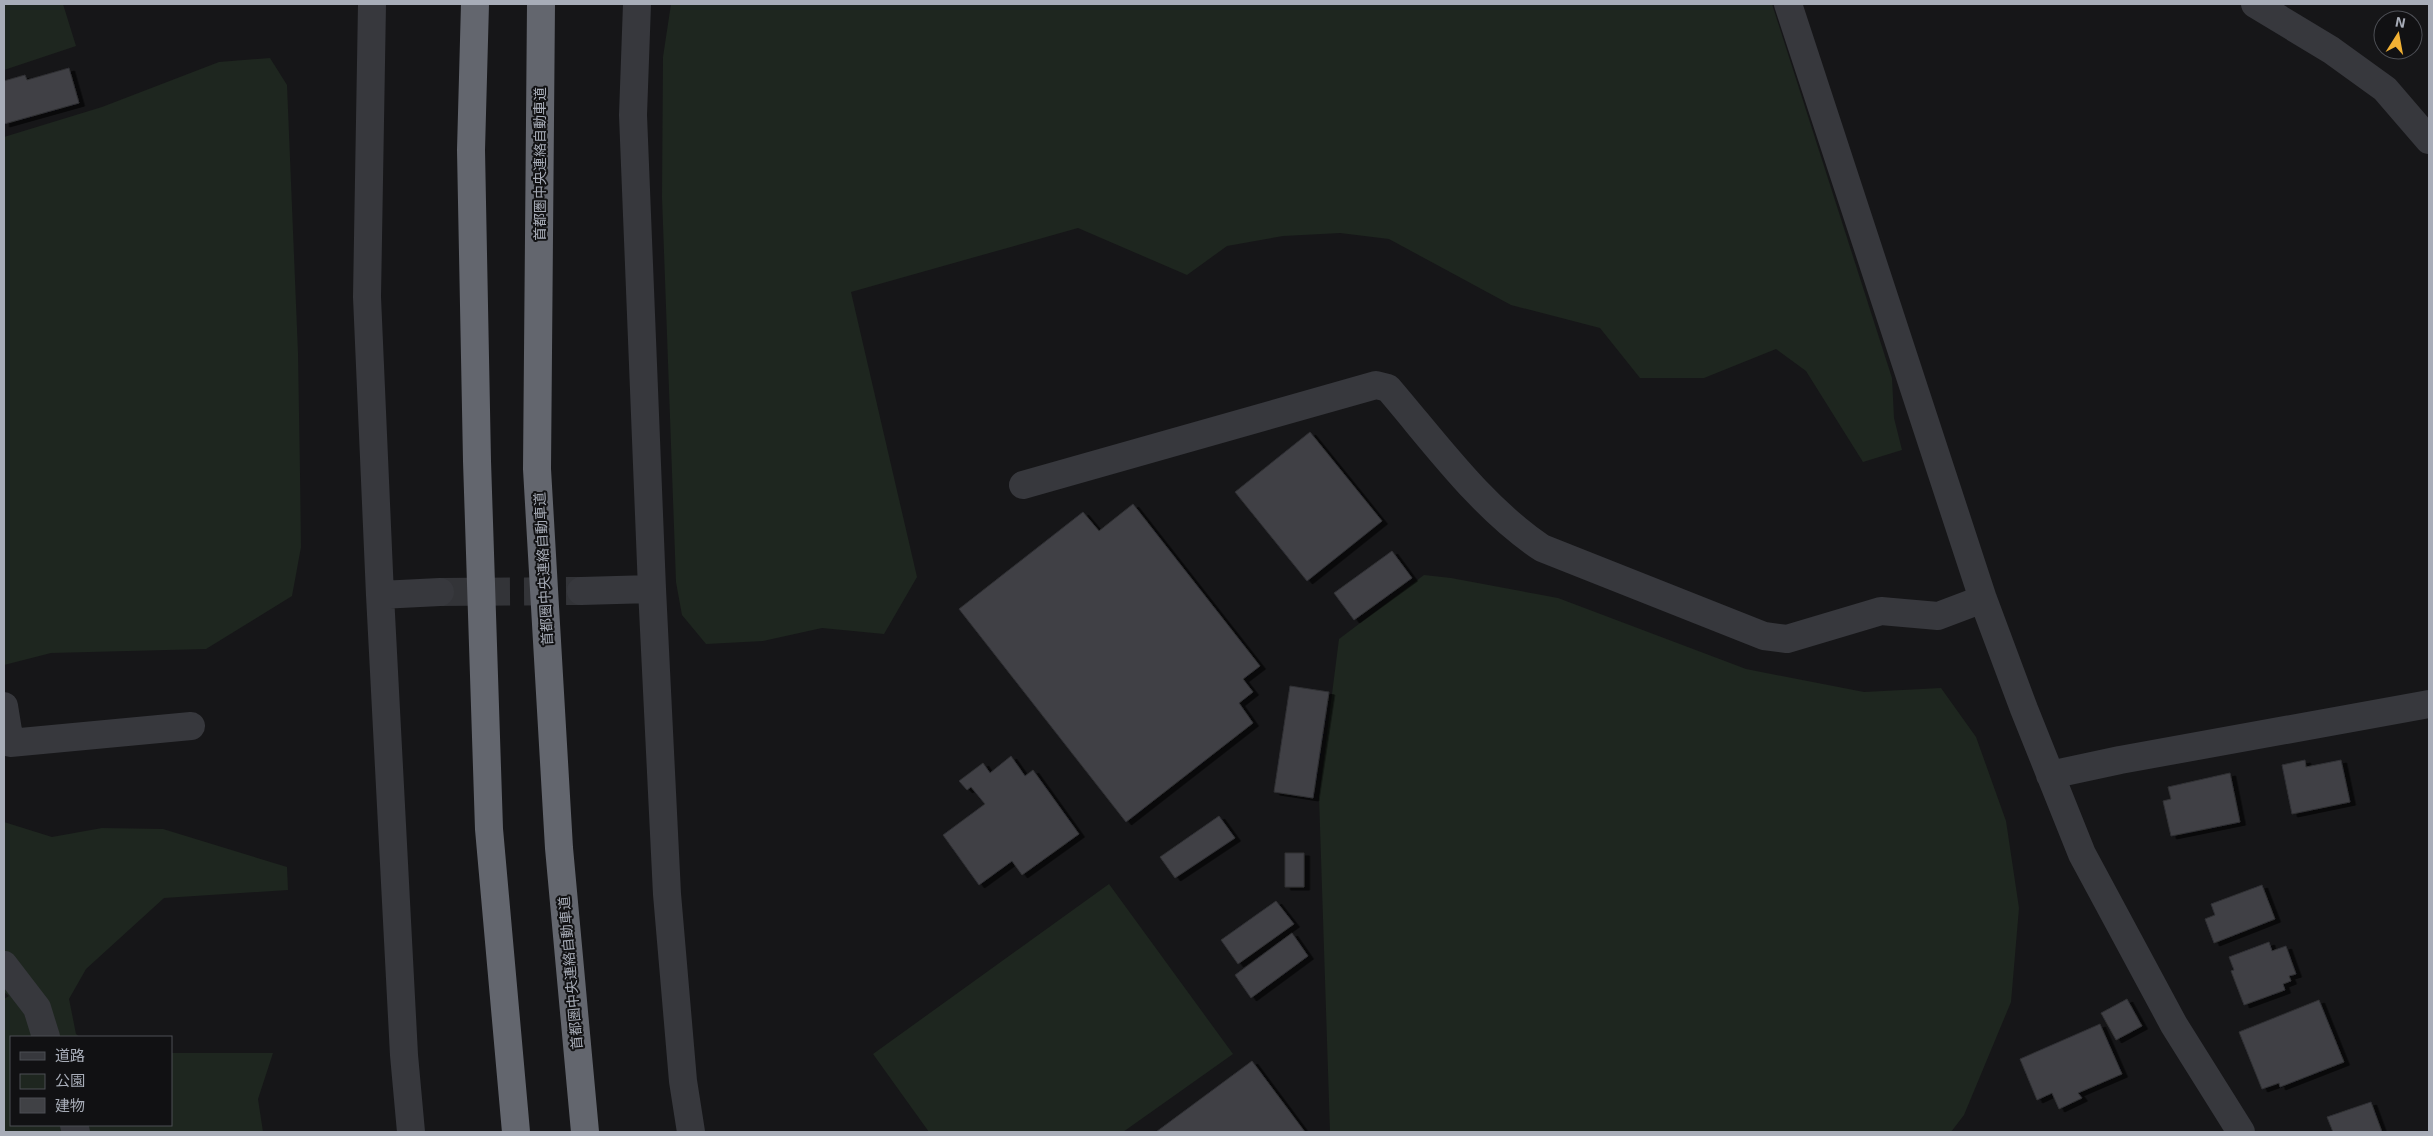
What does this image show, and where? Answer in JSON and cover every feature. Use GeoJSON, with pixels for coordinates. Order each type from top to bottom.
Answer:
{"type":"FeatureCollection","features":[{"type":"Feature","properties":{"kind":"highway"},"geometry":{"type":"LineString","coordinates":[[475,4],[472,160],[477,461],[489,829],[516,1132]]}},
{"type":"Feature","properties":{"kind":"highway","name":"首都圏中央連絡自動車道"},"geometry":{"type":"LineString","coordinates":[[541,4],[537,469],[559,848],[585,1132]]}},
{"type":"Feature","properties":{"kind":"street"},"geometry":{"type":"LineString","coordinates":[[372,4],[367,298],[380,595],[404,1055],[411,1132]]}},
{"type":"Feature","properties":{"kind":"street"},"geometry":{"type":"LineString","coordinates":[[637,4],[633,115],[652,589],[667,894],[683,1081],[691,1132]]}},
{"type":"Feature","properties":{"kind":"street"},"geometry":{"type":"LineString","coordinates":[[1788,4],[1983,598],[2050,775],[2082,854],[2122,929],[2174,1025],[2241,1132]]}},
{"type":"Feature","properties":{"kind":"street"},"geometry":{"type":"LineString","coordinates":[[2255,4],[2331,50],[2384,89],[2429,140]]}},
{"type":"Feature","properties":{"kind":"street"},"geometry":{"type":"LineString","coordinates":[[1023,485],[1376,385],[1388,388],[1496,512],[1517,532],[1542,548],[1764,636],[1787,639],[1881,611],[1938,616],[1983,598]]}},
{"type":"Feature","properties":{"kind":"street"},"geometry":{"type":"LineString","coordinates":[[581,591],[652,589]]}},
{"type":"Feature","properties":{"kind":"street"},"geometry":{"type":"LineString","coordinates":[[380,595],[440,592]]}},
{"type":"Feature","properties":{"kind":"street"},"geometry":{"type":"LineString","coordinates":[[2050,775],[2120,760],[2429,704]]}},
{"type":"Feature","properties":{"kind":"street"},"geometry":{"type":"LineString","coordinates":[[4,706],[10,744],[191,726]]}},
{"type":"Feature","properties":{"kind":"street"},"geometry":{"type":"LineString","coordinates":[[4,965],[37,1008],[46,1036]]}},
{"type":"Feature","properties":{"kind":"green space"},"geometry":{"type":"Polygon","coordinates":[[[4,4],[63,4],[76,46],[4,70],[4,4]]]}},
{"type":"Feature","properties":{"kind":"green space"},"geometry":{"type":"Polygon","coordinates":[[[671,4],[1772,4],[1892,378],[1894,418],[1902,450],[1863,462],[1806,371],[1776,349],[1704,378],[1640,378],[1600,328],[1511,305],[1389,239],[1340,233],[1283,236],[1227,246],[1187,275],[1078,228],[851,292],[917,577],[884,634],[822,628],[763,641],[706,644],[682,615],[676,582],[662,197],[663,57],[671,4]]]}},
{"type":"Feature","properties":{"kind":"green space"},"geometry":{"type":"Polygon","coordinates":[[[270,58],[287,85],[298,353],[301,547],[292,596],[206,649],[51,653],[4,665],[4,137],[102,107],[219,62],[270,58]]]}},
{"type":"Feature","properties":{"kind":"green space"},"geometry":{"type":"Polygon","coordinates":[[[1424,575],[1451,578],[1558,598],[1746,669],[1864,692],[1941,688],[1976,737],[2006,821],[2019,908],[2011,1002],[1964,1115],[1951,1132],[1330,1132],[1319,796],[1339,639],[1424,575]]]}},
{"type":"Feature","properties":{"kind":"green space"},"geometry":{"type":"Polygon","coordinates":[[[4,822],[52,837],[102,828],[163,829],[287,867],[288,890],[164,898],[86,969],[69,999],[76,1034],[79,1036],[10,1036],[10,1126],[172,1126],[172,1053],[273,1053],[258,1099],[263,1132],[4,1132],[4,999],[9,996],[4,992],[4,822]]]}},
{"type":"Feature","properties":{"kind":"green space"},"geometry":{"type":"Polygon","coordinates":[[[1109,884],[1233,1054],[1123,1132],[929,1132],[873,1054],[1109,884]]]}},
{"type":"Feature","properties":{"kind":"building"},"geometry":{"type":"Polygon","coordinates":[[[69,68],[79,103],[4,124],[4,81],[25,75],[27,80],[69,68]]]}},
{"type":"Feature","properties":{"kind":"building"},"geometry":{"type":"Polygon","coordinates":[[[1310,432],[1382,521],[1307,581],[1235,492],[1310,432]]]}},
{"type":"Feature","properties":{"kind":"building"},"geometry":{"type":"Polygon","coordinates":[[[1133,504],[1260,666],[1243,679],[1253,692],[1239,703],[1253,723],[1126,822],[959,609],[1083,512],[1099,531],[1133,504]]]}},
{"type":"Feature","properties":{"kind":"building"},"geometry":{"type":"Polygon","coordinates":[[[1392,551],[1412,578],[1354,620],[1334,593],[1392,551]]]}},
{"type":"Feature","properties":{"kind":"building"},"geometry":{"type":"Polygon","coordinates":[[[1290,686],[1329,692],[1313,798],[1274,792],[1290,686]]]}},
{"type":"Feature","properties":{"kind":"building"},"geometry":{"type":"Polygon","coordinates":[[[1011,756],[1025,776],[1033,770],[1079,834],[1022,875],[1012,861],[979,885],[943,835],[985,804],[971,787],[967,790],[959,781],[983,763],[990,773],[1011,756]]]}},
{"type":"Feature","properties":{"kind":"building"},"geometry":{"type":"Polygon","coordinates":[[[2305,760],[2306,767],[2341,760],[2350,802],[2292,814],[2282,765],[2305,760]]]}},
{"type":"Feature","properties":{"kind":"building"},"geometry":{"type":"Polygon","coordinates":[[[2230,773],[2240,822],[2171,836],[2163,801],[2171,799],[2168,787],[2230,773]]]}},
{"type":"Feature","properties":{"kind":"building"},"geometry":{"type":"Polygon","coordinates":[[[1219,816],[1235,838],[1175,878],[1160,857],[1219,816]]]}},
{"type":"Feature","properties":{"kind":"building"},"geometry":{"type":"Polygon","coordinates":[[[1285,853],[1304,853],[1304,887],[1285,887],[1285,853]]]}},
{"type":"Feature","properties":{"kind":"building"},"geometry":{"type":"Polygon","coordinates":[[[2262,885],[2275,919],[2214,943],[2205,919],[2215,915],[2211,904],[2262,885]]]}},
{"type":"Feature","properties":{"kind":"building"},"geometry":{"type":"Polygon","coordinates":[[[1276,901],[1294,924],[1238,964],[1221,940],[1276,901]]]}},
{"type":"Feature","properties":{"kind":"building"},"geometry":{"type":"Polygon","coordinates":[[[1292,933],[1308,956],[1251,998],[1235,975],[1292,933]]]}},
{"type":"Feature","properties":{"kind":"building"},"geometry":{"type":"Polygon","coordinates":[[[2269,942],[2272,951],[2286,946],[2296,974],[2289,976],[2291,981],[2283,984],[2285,990],[2244,1005],[2231,971],[2234,970],[2229,957],[2269,942]]]}},
{"type":"Feature","properties":{"kind":"building"},"geometry":{"type":"Polygon","coordinates":[[[2127,999],[2142,1026],[2116,1040],[2101,1013],[2127,999]]]}},
{"type":"Feature","properties":{"kind":"building"},"geometry":{"type":"Polygon","coordinates":[[[2319,1000],[2344,1062],[2280,1087],[2279,1083],[2262,1089],[2239,1032],[2319,1000]]]}},
{"type":"Feature","properties":{"kind":"building"},"geometry":{"type":"Polygon","coordinates":[[[2100,1024],[2122,1074],[2078,1093],[2082,1098],[2059,1109],[2052,1093],[2037,1100],[2020,1059],[2100,1024]]]}},
{"type":"Feature","properties":{"kind":"building"},"geometry":{"type":"Polygon","coordinates":[[[1252,1061],[1305,1132],[1156,1132],[1252,1061]]]}},
{"type":"Feature","properties":{"kind":"building"},"geometry":{"type":"Polygon","coordinates":[[[2371,1102],[2382,1132],[2333,1132],[2327,1117],[2371,1102]]]}},
{"type":"Feature","properties":{"kind":"tunnel"},"geometry":{"type":"LineString","coordinates":[[440,592],[581,591]]}}]}
